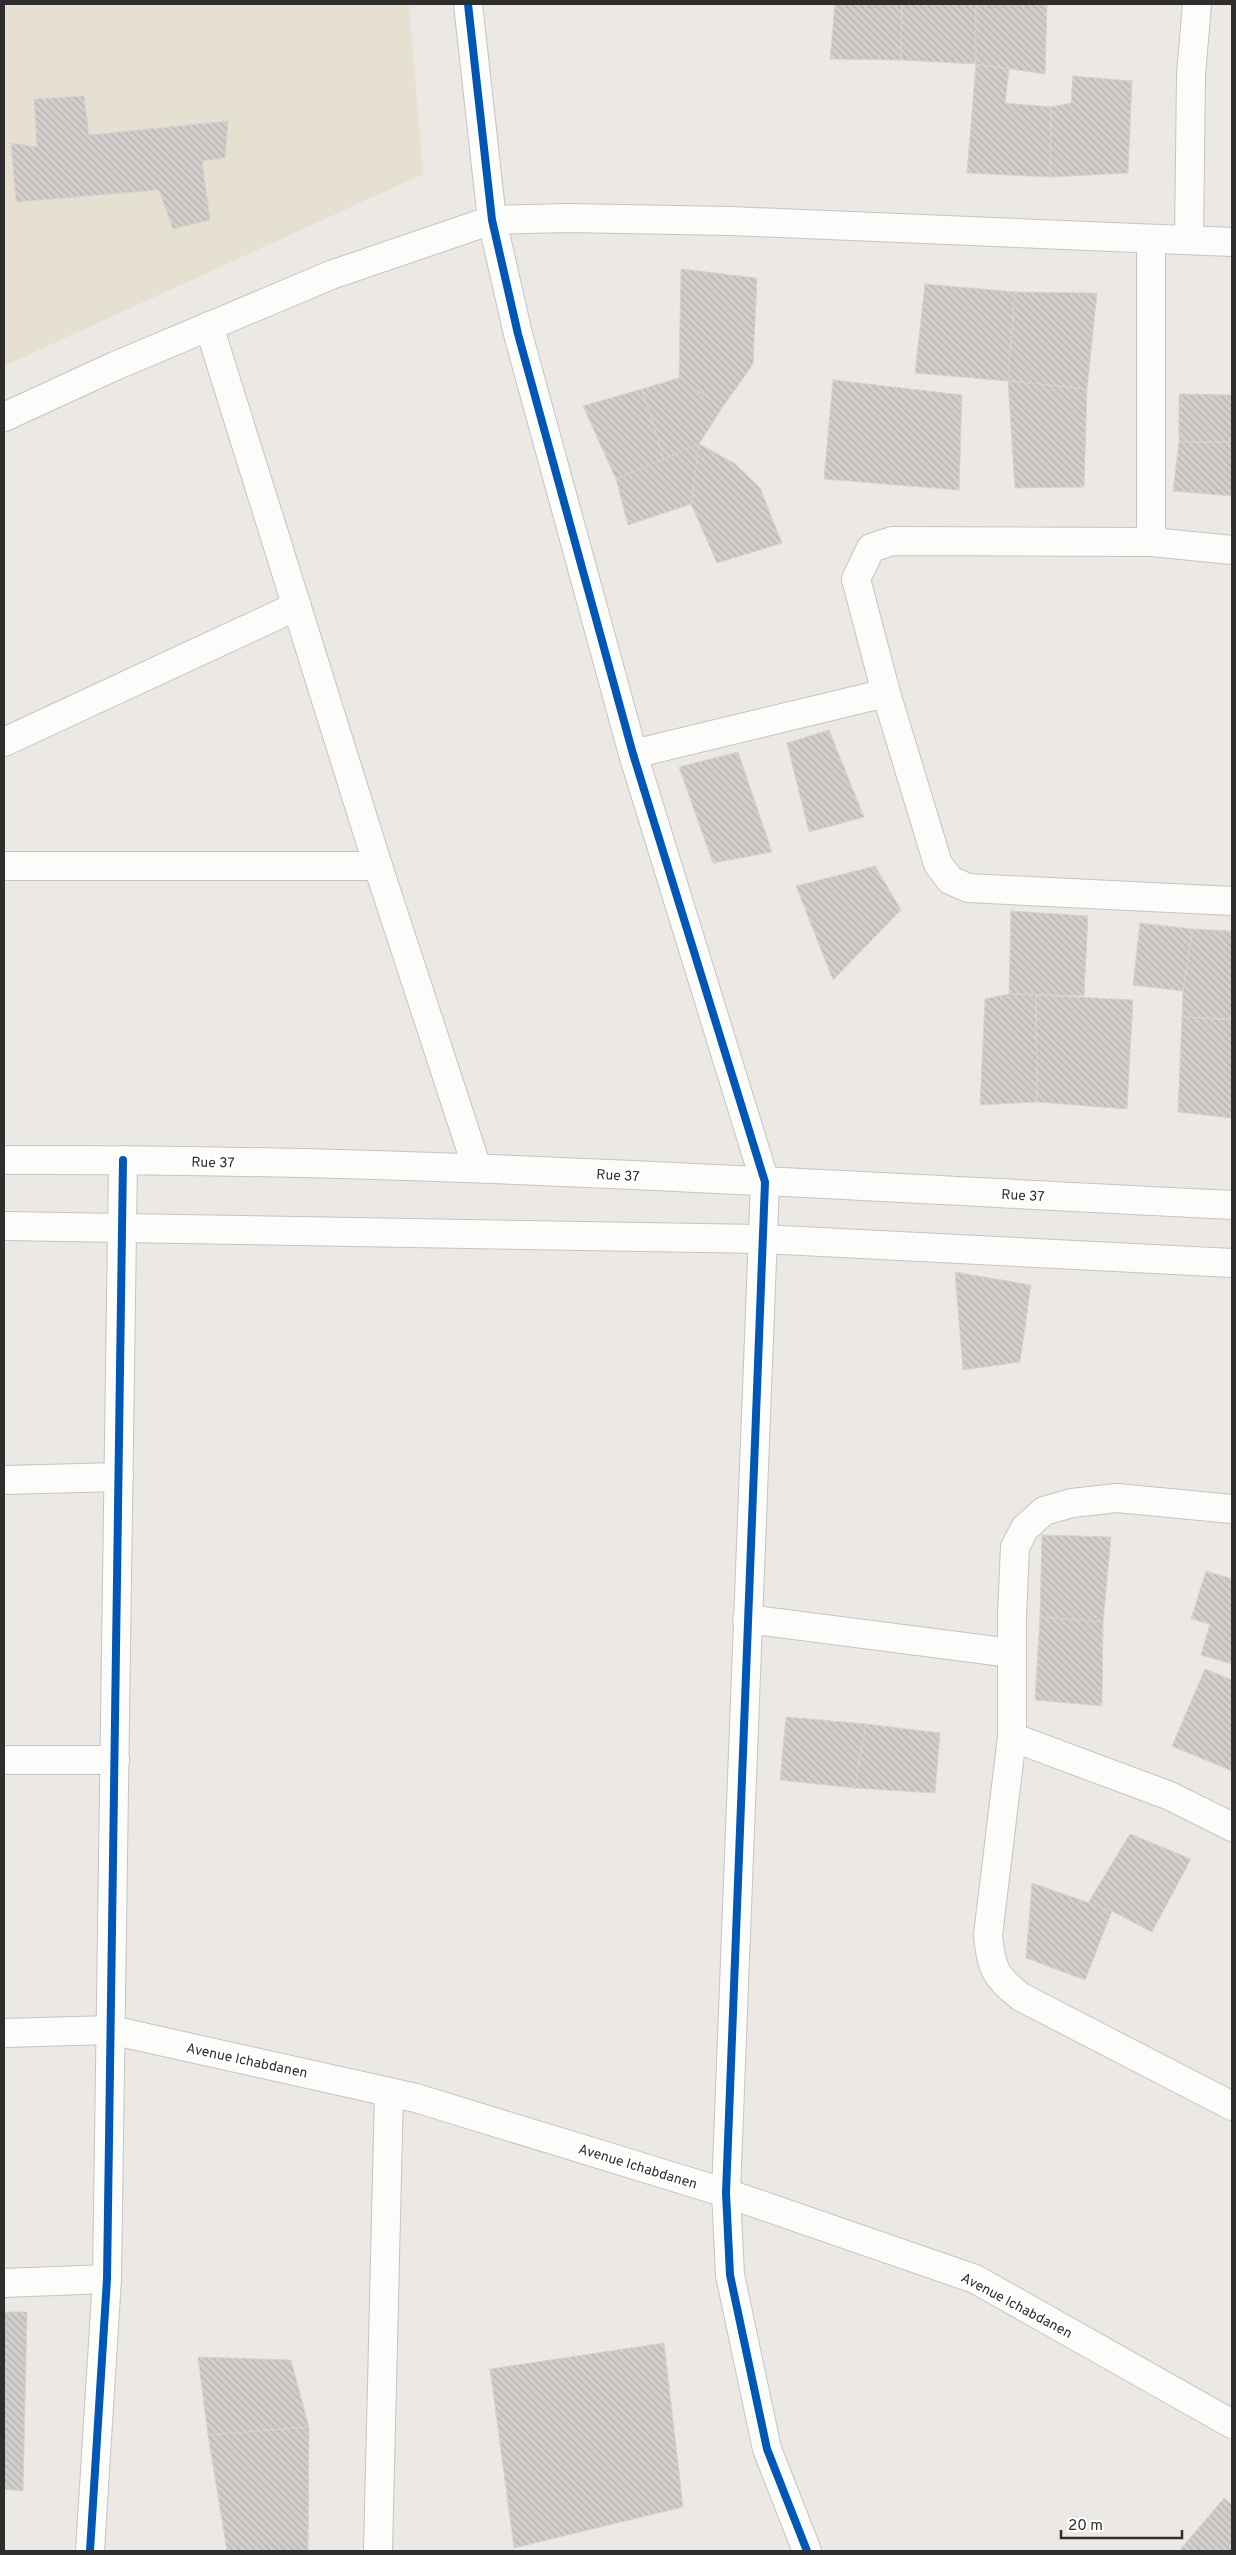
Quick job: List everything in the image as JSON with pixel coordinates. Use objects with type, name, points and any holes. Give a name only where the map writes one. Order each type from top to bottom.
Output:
[{"type":"street","points":[[468,4],[492,220],[521,343],[633,754],[764,1182],[726,2193],[730,2275],[767,2449],[807,2551]]},
{"type":"street","points":[[1188,240],[1191,75],[1197,4]]},
{"type":"street","points":[[4,417],[115,366],[331,275],[492,220],[567,218],[730,221],[1232,242]]},
{"type":"street","points":[[1150,240],[1152,542]]},
{"type":"street","points":[[209,326],[378,866],[477,1168]]},
{"type":"street","points":[[1232,550],[1152,542],[892,540],[872,548],[856,579],[886,693],[938,864],[950,880],[968,888],[1232,900]]},
{"type":"street","points":[[4,742],[297,606]]},
{"type":"street","points":[[633,754],[886,693]]},
{"type":"street","points":[[4,866],[378,866]]},
{"type":"street","name":"Rue 37","points":[[4,1160],[122,1160],[477,1168],[1232,1205]]},
{"type":"street","points":[[90,2551],[107,2280],[122,1160]]},
{"type":"street","points":[[4,1226],[762,1239],[1232,1263]]},
{"type":"street","points":[[4,1480],[119,1478]]},
{"type":"street","points":[[1232,1509],[1117,1498],[1072,1503],[1044,1511],[1026,1528],[1015,1547],[1011,1653],[1012,1737],[988,1935],[990,1961],[1000,1981],[1022,1997],[1232,2106]]},
{"type":"street","points":[[747,1619],[1011,1653]]},
{"type":"street","points":[[1012,1737],[1170,1796],[1232,1827]]},
{"type":"street","points":[[4,1760],[115,1760]]},
{"type":"street","name":"Avenue Ichabdanen","points":[[4,2033],[111,2030],[416,2098],[726,2193],[975,2279],[1232,2424]]},
{"type":"street","points":[[378,2551],[389,2092]]},
{"type":"street","points":[[4,2283],[107,2280]]},
{"type":"shaded area","points":[[4,4],[409,4],[423,174],[4,366]]},
{"type":"building","points":[[835,4],[902,4],[901,60],[830,59]]},
{"type":"building","points":[[902,4],[976,4],[976,64],[901,60]]},
{"type":"building","points":[[976,4],[1047,4],[1045,74],[976,64]]},
{"type":"building","points":[[976,64],[1009,69],[1005,103],[1051,107],[1050,177],[967,173]]},
{"type":"building","points":[[1073,76],[1132,81],[1128,173],[1050,177],[1051,107],[1071,103]]},
{"type":"building","points":[[84,96],[89,135],[228,121],[225,158],[202,161],[210,220],[173,229],[159,190],[16,202],[11,143],[37,147],[34,99]]},
{"type":"building","points":[[681,269],[757,278],[753,364],[722,408],[679,378]]},
{"type":"building","points":[[925,284],[1015,292],[1008,381],[915,373]]},
{"type":"building","points":[[1015,292],[1097,293],[1087,389],[1008,381]]},
{"type":"building","points":[[679,378],[722,408],[699,444],[664,459],[642,389]]},
{"type":"building","points":[[833,380],[962,395],[959,490],[824,479]]},
{"type":"building","points":[[1008,381],[1087,389],[1084,487],[1015,488]]},
{"type":"building","points":[[642,389],[664,459],[616,479],[583,406]]},
{"type":"building","points":[[1179,394],[1232,395],[1232,442],[1179,442]]},
{"type":"building","points":[[1179,442],[1232,442],[1232,496],[1173,491]]},
{"type":"building","points":[[699,444],[691,504],[628,525],[616,479]]},
{"type":"building","points":[[699,444],[734,463],[760,488],[782,543],[717,563],[691,504]]},
{"type":"building","points":[[829,730],[864,817],[809,832],[787,743]]},
{"type":"building","points":[[738,752],[772,852],[713,863],[679,767]]},
{"type":"building","points":[[875,866],[901,910],[833,980],[796,886]]},
{"type":"building","points":[[1011,911],[1088,916],[1084,996],[1009,994]]},
{"type":"building","points":[[1140,923],[1193,929],[1183,991],[1133,985]]},
{"type":"building","points":[[1193,929],[1232,931],[1232,1007],[1230,1019],[1182,1017],[1183,991]]},
{"type":"building","points":[[1009,994],[1036,995],[1037,1102],[980,1105],[985,999]]},
{"type":"building","points":[[1036,995],[1133,1000],[1127,1109],[1037,1102]]},
{"type":"building","points":[[1182,1017],[1232,1020],[1232,1118],[1178,1112]]},
{"type":"building","points":[[955,1272],[1031,1285],[1020,1362],[963,1370]]},
{"type":"building","points":[[1042,1535],[1111,1537],[1103,1622],[1040,1617]]},
{"type":"building","points":[[1206,1571],[1232,1579],[1232,1664],[1201,1655],[1210,1624],[1191,1619]]},
{"type":"building","points":[[1040,1617],[1103,1622],[1102,1706],[1035,1700]]},
{"type":"building","points":[[1205,1669],[1232,1680],[1232,1771],[1172,1746]]},
{"type":"building","points":[[786,1717],[866,1724],[855,1788],[780,1780]]},
{"type":"building","points":[[866,1724],[940,1733],[935,1793],[855,1788]]},
{"type":"building","points":[[1130,1834],[1191,1859],[1152,1932],[1112,1911],[1088,1903]]},
{"type":"building","points":[[1032,1883],[1112,1911],[1085,1980],[1026,1958]]},
{"type":"building","points":[[4,2312],[27,2312],[23,2491],[4,2489]]},
{"type":"building","points":[[664,2343],[683,2507],[514,2548],[490,2369]]},
{"type":"building","points":[[198,2357],[291,2360],[309,2427],[208,2435]]},
{"type":"building","points":[[309,2427],[308,2551],[227,2551],[208,2435]]},
{"type":"building","points":[[1224,2498],[1232,2505],[1232,2551],[1179,2551]]},
{"type":"cycle path","points":[[468,4],[492,220],[518,334],[633,754],[765,1182],[726,2193],[730,2275],[767,2449],[807,2551]]},
{"type":"cycle path","points":[[90,2551],[107,2279],[123,1160]]}]
